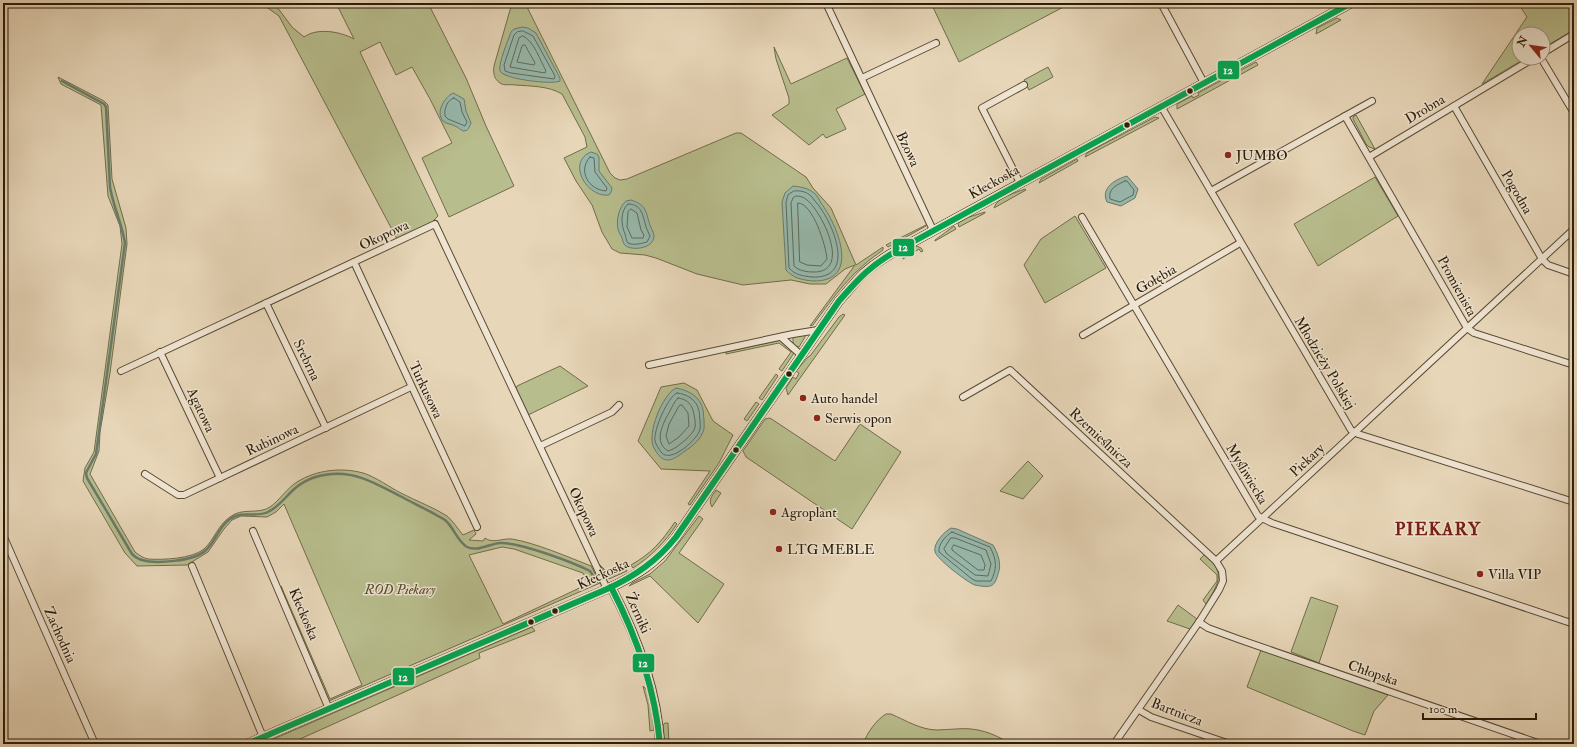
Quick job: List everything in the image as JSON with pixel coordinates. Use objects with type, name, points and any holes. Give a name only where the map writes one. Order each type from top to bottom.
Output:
[{"type":"main road","name":"Kłeckoska","points":[[247,744],[609,588],[643,570],[668,548],[818,330],[839,301],[864,274],[887,257],[933,230],[1351,3]]},
{"type":"street","name":"Bzowa","points":[[826,3],[933,230]]},
{"type":"street","points":[[1161,3],[1204,83]]},
{"type":"street","points":[[1551,48],[1574,34]]},
{"type":"street","points":[[862,78],[936,43]]},
{"type":"street","name":"Drobna","points":[[1369,156],[1521,66]]},
{"type":"street","points":[[1546,66],[1574,113]]},
{"type":"street","points":[[1020,183],[982,108],[1024,85]]},
{"type":"street","points":[[1210,191],[1372,101]]},
{"type":"street","name":"Młodzieży Polskiej","points":[[1161,106],[1240,243],[1354,433]]},
{"type":"street","name":"Pogodna","points":[[1454,106],[1542,259]]},
{"type":"street","points":[[1345,116],[1369,156]]},
{"type":"street","name":"Promienista","points":[[1369,156],[1467,328],[1474,333],[1574,365]]},
{"type":"street","name":"Myśliwiecka","points":[[1082,217],[1258,516],[1262,519],[1574,624]]},
{"type":"street","name":"Okopowa","points":[[121,371],[435,224],[609,588]]},
{"type":"street","name":"Piekary","points":[[1216,561],[1574,229]]},
{"type":"street","name":"Gołębia","points":[[1083,335],[1240,243]]},
{"type":"street","points":[[1542,259],[1548,265],[1574,274]]},
{"type":"street","name":"Turkusowa","points":[[354,262],[477,528]]},
{"type":"street","name":"Srebrna","points":[[266,303],[326,428]]},
{"type":"street","points":[[649,365],[818,330]]},
{"type":"street","points":[[780,337],[801,355]]},
{"type":"street","name":"Agatowa","points":[[160,352],[220,478]]},
{"type":"street","name":"Rzemieślnicza","points":[[963,397],[1010,370],[1216,561]]},
{"type":"street","name":"Rubinowa","points":[[145,474],[178,495],[184,495],[412,387]]},
{"type":"street","points":[[540,446],[612,412],[619,405]]},
{"type":"street","points":[[1354,433],[1574,502]]},
{"type":"street","name":"Kłeckoska","points":[[253,531],[329,709]]},
{"type":"street","name":"Zachodnia","points":[[3,536],[95,744]]},
{"type":"street","points":[[1114,744],[1139,710],[1219,590],[1223,581],[1222,571],[1216,561]]},
{"type":"street","points":[[192,566],[263,737]]},
{"type":"street","name":"Żerniki","points":[[609,588],[644,661],[653,692],[660,744]]},
{"type":"street","name":"Chłopska","points":[[1198,622],[1208,628],[1238,639],[1541,744]]},
{"type":"street","name":"Bartnicza","points":[[1139,710],[1151,717],[1230,744]]},
{"type":"green space","points":[[261,3],[274,3],[292,27],[304,37],[323,31],[343,34],[354,39],[336,3],[428,3],[466,78],[486,126],[514,186],[449,217],[422,158],[452,143],[412,67],[396,75],[380,42],[360,52],[438,216],[432,222],[397,239],[279,16]]},
{"type":"green space","points":[[512,3],[525,3],[610,173],[615,178],[620,180],[627,179],[736,133],[741,133],[806,177],[813,188],[831,208],[856,265],[883,247],[883,250],[853,275],[813,325],[810,326],[855,265],[845,269],[826,284],[810,284],[791,280],[743,285],[697,274],[656,258],[645,255],[620,253],[612,249],[602,232],[592,205],[576,181],[564,158],[587,147],[585,137],[562,94],[551,89],[539,87],[502,84],[495,78],[494,66]]},
{"type":"green space","points":[[931,3],[1071,3],[959,62]]},
{"type":"green space","points":[[1518,3],[1555,3],[1556,5],[1559,3],[1574,3],[1574,30],[1551,43],[1551,26],[1521,26],[1527,17]]},
{"type":"green space","points":[[1337,18],[1341,20],[1316,34],[1317,28]]},
{"type":"green space","points":[[1511,41],[1511,66],[1512,66],[1482,84]]},
{"type":"green space","points":[[774,47],[791,84],[847,58],[865,94],[836,109],[846,129],[826,138],[823,134],[809,145],[772,115],[789,104],[789,98],[776,59]]},
{"type":"green space","points":[[1256,62],[1258,65],[1177,109],[1177,104],[1192,96],[1193,98],[1199,95],[1198,93]]},
{"type":"green space","points":[[1048,67],[1053,77],[1029,90],[1024,80]]},
{"type":"green space","name":"ROD Piekary","points":[[58,77],[104,101],[108,105],[112,179],[126,228],[127,244],[110,373],[100,432],[99,451],[90,474],[135,552],[148,559],[169,559],[192,555],[204,549],[222,524],[235,514],[240,512],[260,511],[270,507],[293,485],[304,478],[320,472],[346,470],[368,475],[442,513],[449,518],[463,535],[474,530],[476,534],[469,540],[483,541],[485,538],[491,541],[512,539],[541,547],[591,566],[600,583],[329,701],[281,586],[330,699],[362,685],[284,504],[276,512],[267,517],[241,516],[232,520],[208,552],[187,565],[137,566],[125,553],[83,481],[85,468],[94,452],[122,244],[120,226],[108,196],[101,105],[61,84]],"holes":[[[502,547],[514,549],[583,573],[588,584],[503,624],[469,555]]]},
{"type":"green space","points":[[1356,115],[1375,149],[1366,144],[1353,119]]},
{"type":"green space","points":[[1155,117],[1159,118],[1085,157],[1087,153]]},
{"type":"green space","points":[[1077,159],[1078,161],[1039,183],[1041,179]]},
{"type":"green space","points":[[1375,177],[1398,216],[1318,266],[1294,224]]},
{"type":"green space","points":[[1025,189],[1026,190],[994,208],[1002,198]]},
{"type":"green space","points":[[985,212],[959,227],[958,223],[969,217]]},
{"type":"green space","points":[[1075,216],[1106,268],[1045,303],[1024,265],[1041,239]]},
{"type":"green space","points":[[926,225],[888,247],[886,245]]},
{"type":"green space","points":[[954,226],[956,229],[935,241],[935,240]]},
{"type":"green space","points":[[917,246],[923,251],[921,252],[919,249],[903,259],[904,254]]},
{"type":"green space","points":[[843,314],[845,315],[788,395],[786,388],[793,377],[796,379],[799,373],[796,371],[810,356],[839,317]]},
{"type":"green space","points":[[805,335],[799,347],[793,344],[793,337]]},
{"type":"green space","points":[[781,340],[794,353],[782,371],[779,369],[791,352],[779,343],[726,354],[726,352]]},
{"type":"green space","points":[[560,366],[588,386],[528,415],[516,390],[517,386]]},
{"type":"green space","points":[[776,374],[778,376],[762,400],[759,398]]},
{"type":"green space","points":[[684,383],[697,390],[713,421],[733,435],[719,463],[690,505],[688,504],[710,471],[661,469],[638,441],[661,387]]},
{"type":"green space","points":[[756,402],[759,404],[747,421],[744,419]]},
{"type":"green space","points":[[770,418],[835,461],[860,424],[901,452],[852,529],[746,457],[743,451],[765,419]]},
{"type":"green space","points":[[1028,461],[1043,476],[1023,499],[1000,491]]},
{"type":"green space","points":[[716,490],[721,493],[712,507],[710,500]]},
{"type":"green space","points":[[699,516],[703,519],[679,553],[724,584],[698,623],[650,576],[629,586],[650,574],[665,561]]},
{"type":"green space","points":[[675,522],[677,524],[663,543],[646,559],[633,568],[631,565],[645,556],[656,546]]},
{"type":"green space","points":[[1205,554],[1212,561],[1218,573],[1217,584],[1206,604],[1203,600],[1217,581],[1217,575],[1200,559]]},
{"type":"green space","points":[[600,565],[611,576],[626,568],[627,571],[609,579]]},
{"type":"green space","points":[[1311,597],[1338,606],[1319,663],[1291,652]]},
{"type":"green space","points":[[1178,605],[1197,619],[1190,629],[1167,621]]},
{"type":"green space","points":[[532,627],[535,631],[479,653],[480,658],[289,744],[262,744]]},
{"type":"green space","points":[[1261,650],[1388,695],[1374,711],[1365,735],[1353,731],[1247,687]]},
{"type":"green space","points":[[643,686],[649,694],[652,706],[654,730],[650,731],[648,705]]},
{"type":"green space","points":[[886,714],[891,714],[931,730],[978,730],[991,734],[1011,744],[863,744],[872,727]]},
{"type":"green space","points":[[668,723],[669,744],[665,744],[663,725]]},
{"type":"water","points":[[522,27],[528,28],[536,33],[560,78],[560,81],[548,82],[518,79],[503,74],[500,71],[502,58],[511,32],[514,29]]},
{"type":"water","points":[[453,93],[464,99],[466,111],[471,123],[466,130],[463,131],[456,126],[446,123],[441,117],[440,113],[444,101]]},
{"type":"water","points":[[591,152],[597,154],[599,157],[599,171],[612,188],[609,195],[593,191],[582,178],[580,163],[584,157]]},
{"type":"water","points":[[1127,176],[1138,189],[1135,198],[1121,206],[1107,202],[1105,197],[1107,188],[1118,179]]},
{"type":"water","points":[[793,186],[802,187],[812,191],[816,195],[827,212],[838,237],[841,250],[841,262],[837,272],[828,279],[813,281],[805,280],[795,277],[786,270],[782,202],[785,193]]},
{"type":"water","points":[[631,200],[642,205],[654,234],[653,240],[647,246],[634,248],[626,246],[618,229],[617,225],[620,210],[626,201]]},
{"type":"water","points":[[676,388],[689,392],[700,401],[703,411],[704,429],[701,437],[692,446],[676,458],[668,460],[664,459],[657,453],[652,442],[652,434],[661,406],[671,392]]},
{"type":"water","points":[[951,528],[957,529],[993,545],[998,555],[1000,567],[996,579],[992,585],[983,586],[971,583],[953,570],[937,555],[935,549],[937,542],[945,532]]},
{"type":"waterway","points":[[62,81],[104,104],[106,107],[110,187],[125,243],[96,454],[86,473],[87,478],[133,555],[146,561],[164,562],[184,559],[201,554],[206,550],[226,522],[235,516],[244,514],[263,514],[272,510],[295,488],[310,479],[332,474],[341,474],[368,480],[442,518],[449,524],[467,547],[475,549],[500,543],[532,549],[590,571],[597,582]]},
{"type":"transit line","name":"12","points":[[247,744],[607,589],[627,579],[645,567],[669,546],[676,537],[839,301],[859,279],[873,267],[898,250],[1351,3]]},
{"type":"transit line","name":"12","points":[[611,587],[629,625],[643,663],[654,703],[660,744]]},
{"type":"place","name":"JUMBO","points":[[1228,155]]},
{"type":"place","name":"Auto handel","points":[[803,398]]},
{"type":"place","name":"Serwis opon","points":[[817,418]]},
{"type":"place","name":"Agroplant","points":[[773,512]]},
{"type":"place","name":"LTG MEBLE","points":[[779,549]]},
{"type":"place","name":"Villa VIP","points":[[1480,574]]},
{"type":"district","name":"PIEKARY","points":[[1438,529]]}]
